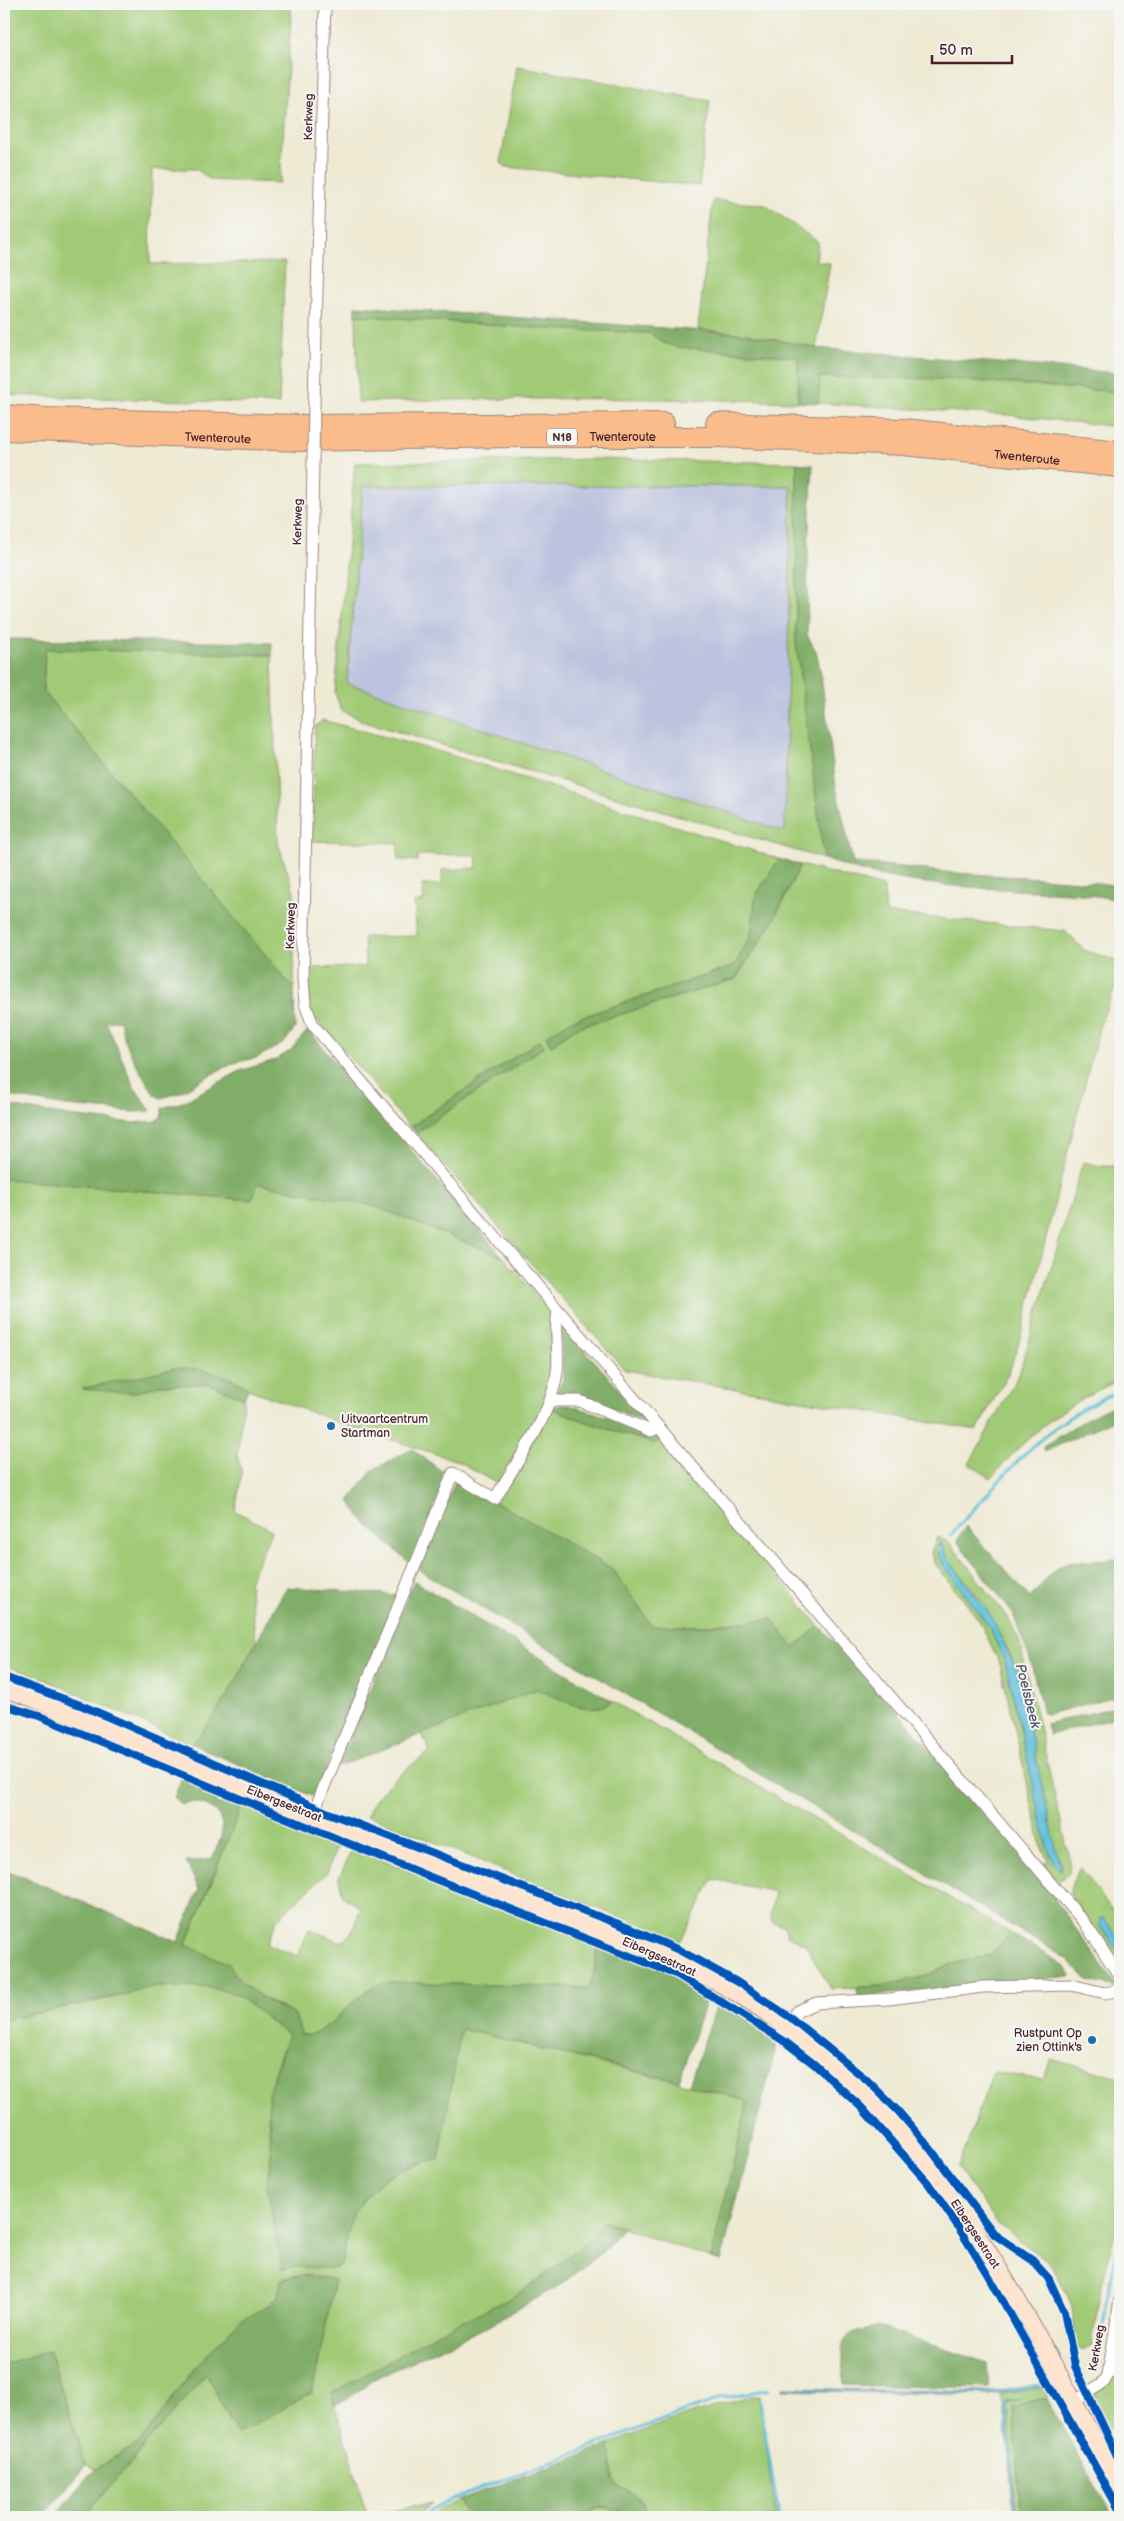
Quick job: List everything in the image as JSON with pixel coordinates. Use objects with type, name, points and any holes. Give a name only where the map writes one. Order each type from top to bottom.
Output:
[{"type":"highway","name":"Twenteroute","points":[[4,415],[47,418],[299,425],[504,422],[730,424],[903,430],[1120,451]]},
{"type":"highway","name":"Twenteroute","points":[[4,430],[300,441],[511,437],[719,437],[903,445],[1120,467]]},
{"type":"main road","name":"Eibergsestraat","points":[[4,1689],[31,1698],[312,1816],[620,1938],[720,1984],[785,2027],[855,2085],[924,2160],[961,2209],[995,2262],[1120,2485]]},
{"type":"street","name":"Kerkweg","points":[[325,4],[314,402],[303,978],[308,1016],[320,1036],[659,1427],[1084,1923],[1120,1976]]},
{"type":"street","points":[[312,1816],[453,1473],[495,1499],[552,1401],[558,1370],[556,1322],[558,1310]]},
{"type":"street","points":[[552,1401],[580,1401],[651,1431],[659,1427]]},
{"type":"street","points":[[785,2027],[798,2011],[816,2003],[889,1999],[983,1987],[1071,1985],[1106,1993],[1120,1990]]},
{"type":"street","name":"Kerkweg","points":[[1074,2402],[1104,2382],[1108,2375],[1120,2300]]},
{"type":"shaded area","points":[[791,485],[786,832],[346,683],[362,486]]},
{"type":"green space","points":[[4,4],[292,4],[280,183],[211,180],[196,169],[152,169],[150,264],[285,262],[279,404],[4,395]]},
{"type":"green space","points":[[517,66],[710,101],[699,186],[506,167],[501,163]]},
{"type":"green space","points":[[713,200],[765,205],[818,242],[816,261],[830,263],[816,348],[747,334],[698,329]]},
{"type":"green space","points":[[356,306],[747,334],[816,348],[1120,373],[1120,392],[947,379],[820,377],[818,403],[798,402],[798,357],[676,347],[662,342],[650,333],[547,329],[356,315]]},
{"type":"green space","points":[[356,315],[547,329],[650,333],[662,342],[676,347],[799,357],[798,402],[578,399],[358,402]]},
{"type":"green space","points":[[819,377],[947,379],[1120,392],[1120,427],[1007,415],[818,403]]},
{"type":"green space","points":[[597,459],[797,463],[796,642],[824,859],[365,722],[341,710],[335,693],[355,463]],"holes":[[[363,486],[791,486],[785,832],[347,683]]]},
{"type":"green space","points":[[797,463],[813,465],[808,547],[807,635],[816,651],[820,669],[836,787],[853,863],[1120,886],[1120,901],[1099,896],[927,883],[849,868],[824,859],[796,642]]},
{"type":"green space","points":[[4,639],[272,643],[272,655],[45,649],[43,691],[294,989],[295,1028],[284,1043],[256,1058],[237,1062],[221,1069],[179,1093],[161,1098],[155,1095],[133,1059],[125,1040],[120,1020],[106,1022],[134,1087],[151,1111],[135,1112],[66,1106],[4,1095]]},
{"type":"green space","points":[[45,648],[272,655],[278,843],[294,891],[294,989],[43,691]]},
{"type":"green space","points":[[322,720],[441,752],[779,859],[756,895],[751,936],[734,966],[570,1021],[551,1045],[576,1028],[736,979],[784,900],[800,865],[884,887],[886,913],[1065,931],[1084,950],[1120,962],[1120,976],[1100,1024],[1023,1329],[1009,1372],[977,1430],[625,1370],[416,1133],[544,1047],[540,1040],[410,1127],[309,1011],[308,968],[365,967],[364,937],[417,936],[414,903],[424,901],[422,885],[442,885],[442,870],[477,868],[476,855],[418,855],[418,861],[398,860],[398,843],[312,841],[315,727]]},
{"type":"green space","points":[[779,859],[800,865],[771,925],[735,979],[576,1028],[551,1045],[546,1036],[570,1021],[734,966],[751,936],[756,895]]},
{"type":"green space","points":[[308,1030],[503,1257],[374,1206],[260,1184],[257,1185],[252,1200],[4,1179],[4,1105],[68,1116],[134,1123],[157,1121],[162,1115],[162,1108],[183,1102],[240,1071],[275,1060],[290,1051]]},
{"type":"green space","points":[[540,1040],[544,1047],[416,1133],[410,1127]]},
{"type":"green space","points":[[1083,1162],[1107,1166],[1120,1163],[1120,1380],[1065,1409],[1034,1433],[991,1478],[969,1464],[1019,1374]]},
{"type":"green space","points":[[4,1179],[252,1200],[257,1185],[260,1184],[374,1206],[503,1257],[550,1311],[553,1371],[549,1396],[497,1484],[458,1461],[351,1427],[248,1389],[239,1382],[129,1379],[84,1388],[132,1393],[160,1385],[209,1384],[244,1398],[237,1455],[242,1473],[235,1511],[272,1530],[249,1582],[256,1643],[244,1663],[239,1678],[205,1730],[192,1744],[42,1678],[4,1665]]},
{"type":"green space","points":[[561,1323],[646,1420],[638,1419],[587,1398],[565,1395],[554,1396],[563,1380]]},
{"type":"green space","points":[[175,1368],[213,1372],[240,1383],[248,1389],[244,1398],[209,1384],[160,1385],[132,1393],[82,1389]]},
{"type":"green space","points":[[1120,1402],[1120,1417],[1044,1452],[1043,1447],[1084,1420]]},
{"type":"green space","points":[[565,1404],[656,1431],[658,1441],[655,1444],[551,1408]]},
{"type":"green space","points":[[551,1408],[655,1444],[656,1431],[668,1443],[819,1626],[797,1647],[794,1647],[727,1622],[702,1626],[652,1626],[638,1606],[496,1503]]},
{"type":"green space","points":[[412,1449],[447,1475],[411,1564],[367,1525],[349,1501],[373,1470]]},
{"type":"green space","points":[[456,1479],[613,1569],[652,1626],[702,1626],[772,1619],[794,1647],[819,1626],[847,1654],[1046,1882],[1057,1903],[1118,1987],[1088,1981],[1067,1959],[419,1570]]},
{"type":"green space","points":[[966,1526],[1030,1598],[1056,1568],[1066,1563],[1120,1559],[1120,1695],[1048,1714],[1043,1713],[1030,1659],[1013,1614],[957,1541]]},
{"type":"green space","points":[[937,1537],[949,1542],[1008,1618],[1019,1640],[1070,1861],[1069,1873],[1061,1880],[1055,1878],[1043,1863],[1049,1862],[1042,1848],[1000,1664],[979,1620],[936,1565],[931,1552]],"holes":[[[943,1544],[948,1559],[984,1604],[1012,1658],[1035,1752],[1055,1850],[1062,1867],[1055,1865],[1047,1846],[1005,1661],[989,1627],[938,1545]]]},
{"type":"green space","points":[[414,1581],[612,1701],[594,1708],[585,1707],[575,1705],[537,1689],[338,1767]]},
{"type":"green space","points":[[287,1587],[398,1595],[314,1797],[192,1744],[207,1726],[232,1688]]},
{"type":"green space","points":[[537,1689],[575,1705],[585,1707],[603,1706],[612,1701],[1010,1933],[991,1955],[938,1969],[927,1976],[881,1986],[831,1989],[805,1944],[787,1935],[785,1927],[772,1922],[770,1914],[775,1892],[713,1879],[680,1942],[367,1815],[379,1795],[394,1779],[430,1752],[422,1734]]},
{"type":"green space","points":[[1120,1706],[1120,1716],[1049,1735],[1046,1724]]},
{"type":"green space","points":[[182,1777],[243,1802],[186,1945],[229,1964],[240,1982],[272,2004],[295,2015],[301,2034],[308,2035],[326,2027],[368,1990],[390,1982],[589,1988],[595,1968],[599,1943],[669,1972],[707,1996],[679,2081],[461,2029],[439,2160],[426,2161],[401,2169],[386,2177],[373,2188],[352,2215],[341,2265],[329,2268],[298,2267],[282,2270],[267,2184],[271,2155],[268,2094],[288,2035],[236,1994],[208,1987],[150,1987],[124,1995],[4,2020],[4,1869],[178,1942],[199,1889],[186,1862],[212,1859],[222,1832],[220,1817],[210,1807],[196,1803],[181,1804],[174,1798]]},
{"type":"green space","points":[[243,1802],[339,1841],[327,1873],[277,1919],[267,1944],[297,1956],[309,1929],[341,1942],[345,1940],[354,1927],[361,1907],[343,1897],[339,1878],[353,1847],[485,1902],[599,1943],[595,1968],[589,1988],[390,1982],[368,1990],[317,2033],[301,2034],[295,2015],[254,1992],[246,1986],[237,1974],[186,1946]]},
{"type":"green space","points":[[1080,1867],[1120,1921],[1120,1941],[1104,1918],[1100,1925],[1120,1954],[1120,1968],[1070,1892]]},
{"type":"green space","points":[[1010,1933],[1065,1966],[1072,1976],[858,1997],[857,1988],[881,1986],[927,1976],[951,1964],[991,1955]]},
{"type":"green space","points":[[150,1987],[208,1987],[236,1994],[288,2035],[273,2075],[268,2117],[271,2155],[267,2184],[282,2269],[290,2267],[329,2268],[341,2265],[352,2215],[373,2188],[386,2177],[426,2161],[461,2029],[694,2086],[746,2101],[747,2105],[711,2258],[603,2221],[593,2236],[538,2281],[509,2299],[445,2329],[332,2394],[367,2515],[433,2503],[417,2517],[54,2517],[58,2513],[88,2512],[207,2373],[312,2393],[335,2280],[303,2275],[284,2278],[278,2296],[196,2366],[146,2435],[130,2449],[95,2469],[86,2465],[49,2351],[4,2364],[4,2020],[124,1995]]},
{"type":"green space","points":[[718,2002],[721,2002],[778,2040],[721,2261],[711,2258],[747,2105],[746,2101],[689,2085]]},
{"type":"green space","points":[[1051,2059],[1120,2078],[1120,2213],[1099,2297],[1092,2345],[1081,2350],[1077,2349],[1072,2307],[1066,2291],[1050,2263],[999,2225],[958,2168],[993,2072],[1043,2080]]},
{"type":"green space","points":[[603,2221],[624,2227],[604,2251],[560,2285],[484,2328],[372,2380],[361,2390],[335,2406],[331,2394],[445,2329],[509,2299],[538,2281],[593,2236]]},
{"type":"green space","points":[[303,2275],[335,2280],[312,2393],[237,2434],[206,2374],[88,2512],[58,2513],[95,2469],[130,2449],[146,2435],[196,2366],[240,2321],[271,2304],[278,2296],[281,2280]]},
{"type":"green space","points":[[878,2327],[987,2363],[989,2388],[844,2385],[843,2344],[853,2333]]},
{"type":"green space","points":[[49,2351],[86,2465],[42,2517],[4,2517],[4,2364]]},
{"type":"green space","points":[[1119,2371],[1117,2444],[1095,2400],[1095,2395]]},
{"type":"green space","points":[[1047,2387],[1046,2398],[1013,2408],[1021,2517],[1016,2517],[1007,2404],[1019,2400],[1004,2403],[1002,2394]]},
{"type":"green space","points":[[750,2396],[759,2396],[776,2517],[588,2517],[595,2509],[608,2507],[624,2514],[641,2501],[613,2480],[610,2444],[669,2421]]},
{"type":"green space","points":[[1046,2398],[1113,2517],[1021,2517],[1013,2408]]},
{"type":"green space","points":[[610,2444],[613,2480],[641,2501],[646,2509],[636,2517],[608,2507],[595,2509],[588,2517],[467,2517],[459,2500]]},
{"type":"green space","points":[[459,2500],[467,2517],[431,2517],[439,2509]]},
{"type":"water","points":[[940,1541],[948,1559],[991,1616],[1017,1671],[1061,1871],[1055,1865],[1047,1846],[1005,1661],[989,1627],[943,1564],[938,1553]]},
{"type":"water","points":[[1101,1918],[1104,1918],[1120,1941],[1120,1954],[1100,1925]]},
{"type":"water","points":[[1044,2384],[1047,2387],[990,2395],[782,2390],[782,2388],[987,2392]]},
{"type":"water","points":[[1021,2400],[1007,2404],[1016,2517],[1014,2517],[1004,2403]]},
{"type":"waterway","name":"Poelsbeek","points":[[951,1535],[1007,1472],[1048,1434],[1070,1417],[1120,1391]]},
{"type":"waterway","points":[[1096,2370],[1105,2306],[1120,2240]]},
{"type":"waterway","points":[[425,2517],[431,2510],[452,2499],[721,2398],[769,2389]]},
{"type":"waterway","points":[[760,2401],[779,2517]]},
{"type":"cycle path","points":[[4,1677],[83,1706],[331,1814],[621,1925],[679,1950],[737,1982],[791,2018],[867,2080],[898,2111],[929,2147],[995,2235],[1032,2260],[1049,2279],[1064,2312],[1075,2366],[1120,2462]]},
{"type":"cycle path","points":[[4,1705],[39,1716],[425,1875],[678,1975],[784,2041],[814,2064],[861,2107],[928,2183],[994,2285],[1120,2511]]},
{"type":"place","name":"Uitvaartcentrum Startman","points":[[331,1426]]},
{"type":"place","name":"Rustpunt Op zien Ottink's","points":[[1092,2040]]}]
